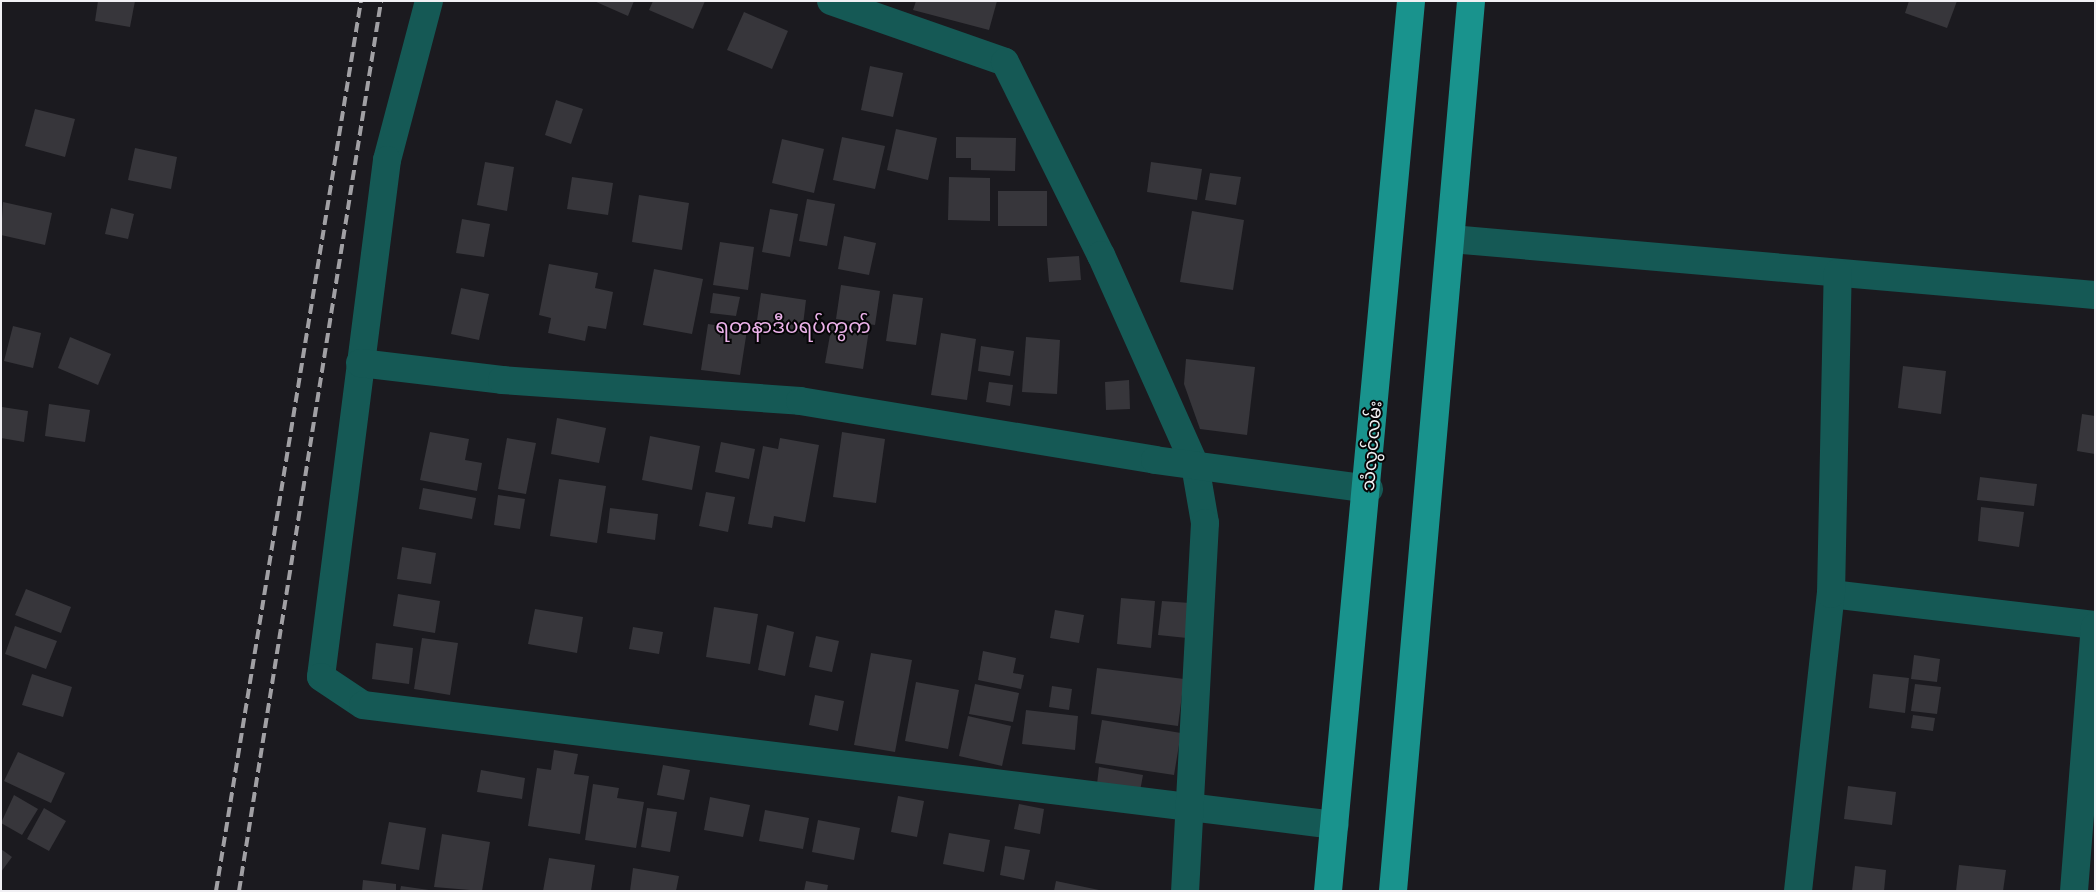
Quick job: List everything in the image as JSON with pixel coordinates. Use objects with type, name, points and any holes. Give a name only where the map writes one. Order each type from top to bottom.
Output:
[{"type":"main road","name":"သံလွင်လမ်း","points":[[1328,891],[1369,489],[1411,1]]},
{"type":"main road","points":[[1393,891],[1471,1]]},
{"type":"street","points":[[429,1],[387,160],[321,677],[363,705],[1335,825]]},
{"type":"street","points":[[831,1],[1005,62],[1101,255],[1195,465],[1205,523],[1192,808],[1185,891]]},
{"type":"street","points":[[1451,239],[2095,295]]},
{"type":"street","points":[[1798,891],[1831,594],[1838,273]]},
{"type":"street","points":[[360,363],[502,380],[800,400],[1195,465],[1369,489]]},
{"type":"street","points":[[1831,594],[2095,626],[2074,891]]},
{"type":"building","points":[[98,1],[135,1],[130,27],[95,21]]},
{"type":"building","points":[[594,1],[634,1],[628,16]]},
{"type":"building","points":[[653,1],[705,1],[693,29],[649,10]]},
{"type":"building","points":[[916,1],[997,1],[989,30],[913,10]]},
{"type":"building","points":[[1909,1],[1957,1],[1947,28],[1905,13]]},
{"type":"building","points":[[744,12],[788,31],[772,69],[727,50]]},
{"type":"building","points":[[870,66],[903,73],[893,117],[861,110]]},
{"type":"building","points":[[556,100],[583,109],[571,144],[545,135]]},
{"type":"building","points":[[35,109],[75,119],[65,157],[25,146]]},
{"type":"building","points":[[896,129],[937,138],[928,180],[887,170]]},
{"type":"building","points":[[842,137],[885,146],[875,189],[833,180]]},
{"type":"building","points":[[956,137],[1016,138],[1015,171],[971,170],[971,158],[956,158]]},
{"type":"building","points":[[782,139],[824,149],[814,193],[772,183]]},
{"type":"building","points":[[135,148],[177,157],[171,189],[128,180]]},
{"type":"building","points":[[485,162],[514,167],[507,211],[477,205]]},
{"type":"building","points":[[1151,162],[1202,169],[1197,200],[1147,192]]},
{"type":"building","points":[[1210,173],[1241,177],[1236,205],[1205,200]]},
{"type":"building","points":[[572,177],[613,183],[608,215],[567,209]]},
{"type":"building","points":[[949,177],[990,178],[990,221],[948,220]]},
{"type":"building","points":[[998,191],[1047,191],[1047,226],[998,226]]},
{"type":"building","points":[[639,195],[689,203],[682,250],[632,242]]},
{"type":"building","points":[[807,199],[835,204],[827,246],[799,241]]},
{"type":"building","points":[[3,202],[52,213],[45,245],[1,235]]},
{"type":"building","points":[[111,208],[134,214],[128,239],[105,234]]},
{"type":"building","points":[[770,209],[798,214],[790,257],[762,252]]},
{"type":"building","points":[[1192,211],[1244,220],[1233,290],[1180,282]]},
{"type":"building","points":[[462,219],[490,224],[484,257],[456,253]]},
{"type":"building","points":[[844,236],[876,243],[869,275],[838,269]]},
{"type":"building","points":[[720,242],[754,247],[748,290],[713,285]]},
{"type":"building","points":[[1079,256],[1081,280],[1049,282],[1047,258]]},
{"type":"building","points":[[549,264],[598,273],[595,288],[613,292],[606,329],[588,326],[585,341],[548,333],[551,318],[539,315]]},
{"type":"building","points":[[654,269],[703,279],[692,334],[643,325]]},
{"type":"building","points":[[841,285],[880,291],[875,325],[836,319]]},
{"type":"building","points":[[461,288],[489,294],[479,340],[451,334]]},
{"type":"building","points":[[713,293],[740,297],[736,316],[710,313]]},
{"type":"building","points":[[761,293],[806,300],[802,333],[756,327]]},
{"type":"building","points":[[893,294],[923,298],[916,345],[886,341]]},
{"type":"building","points":[[708,324],[747,330],[740,375],[701,370]]},
{"type":"building","points":[[832,324],[869,330],[863,369],[825,363]]},
{"type":"building","points":[[13,326],[41,333],[33,368],[4,361]]},
{"type":"building","points":[[941,333],[976,339],[967,400],[931,395]]},
{"type":"building","points":[[70,337],[111,354],[98,385],[58,368]]},
{"type":"building","points":[[1026,337],[1060,340],[1057,394],[1022,392]]},
{"type":"building","points":[[981,346],[1014,351],[1010,376],[978,371]]},
{"type":"building","points":[[1186,359],[1255,367],[1247,435],[1200,429],[1184,384]]},
{"type":"building","points":[[1903,366],[1946,371],[1941,414],[1898,408]]},
{"type":"building","points":[[1129,380],[1130,409],[1106,410],[1105,382]]},
{"type":"building","points":[[989,382],[1013,385],[1010,406],[986,402]]},
{"type":"building","points":[[49,404],[90,410],[85,442],[45,436]]},
{"type":"building","points":[[2,407],[28,411],[24,442],[1,438]]},
{"type":"building","points":[[2082,414],[2095,416],[2095,454],[2077,451]]},
{"type":"building","points":[[557,418],[606,428],[599,463],[551,454]]},
{"type":"building","points":[[430,432],[469,439],[465,460],[482,463],[477,491],[420,480]]},
{"type":"building","points":[[842,432],[885,439],[876,503],[833,497]]},
{"type":"building","points":[[650,436],[700,446],[692,490],[642,480]]},
{"type":"building","points":[[507,438],[536,443],[526,494],[498,489]]},
{"type":"building","points":[[780,438],[819,445],[805,522],[774,516],[772,528],[748,524],[763,446],[778,449]]},
{"type":"building","points":[[721,442],[755,449],[749,479],[715,472]]},
{"type":"building","points":[[1980,477],[2037,484],[2034,506],[1977,500]]},
{"type":"building","points":[[559,479],[606,486],[597,543],[550,536]]},
{"type":"building","points":[[423,488],[476,498],[472,519],[419,509]]},
{"type":"building","points":[[706,492],[735,497],[728,532],[699,526]]},
{"type":"building","points":[[498,495],[525,499],[520,529],[494,525]]},
{"type":"building","points":[[1981,507],[2024,512],[2019,547],[1978,541]]},
{"type":"building","points":[[610,508],[658,514],[655,540],[607,533]]},
{"type":"building","points":[[402,547],[436,553],[431,584],[397,579]]},
{"type":"building","points":[[26,589],[71,607],[61,633],[15,615]]},
{"type":"building","points":[[398,594],[440,601],[435,633],[393,626]]},
{"type":"building","points":[[1121,598],[1155,601],[1151,648],[1117,644]]},
{"type":"building","points":[[1162,601],[1190,603],[1187,638],[1158,635]]},
{"type":"building","points":[[714,607],[758,614],[750,664],[706,657]]},
{"type":"building","points":[[535,609],[583,617],[577,653],[528,644]]},
{"type":"building","points":[[1055,610],[1084,615],[1079,643],[1050,638]]},
{"type":"building","points":[[767,625],[794,632],[785,676],[758,670]]},
{"type":"building","points":[[15,626],[57,641],[46,669],[5,654]]},
{"type":"building","points":[[633,627],[663,632],[659,654],[629,649]]},
{"type":"building","points":[[816,636],[839,641],[832,672],[809,667]]},
{"type":"building","points":[[422,638],[458,643],[450,695],[414,689]]},
{"type":"building","points":[[376,643],[413,648],[409,684],[372,679]]},
{"type":"building","points":[[983,651],[1016,658],[1013,673],[1024,675],[1021,689],[978,680]]},
{"type":"building","points":[[871,653],[912,660],[895,752],[854,745]]},
{"type":"building","points":[[1914,655],[1940,659],[1937,682],[1911,679]]},
{"type":"building","points":[[1097,668],[1184,679],[1178,726],[1091,714]]},
{"type":"building","points":[[32,674],[72,687],[63,717],[22,705]]},
{"type":"building","points":[[1873,674],[1909,678],[1905,713],[1869,708]]},
{"type":"building","points":[[916,682],[959,690],[948,749],[905,741]]},
{"type":"building","points":[[975,684],[1019,693],[1013,722],[969,714]]},
{"type":"building","points":[[1915,684],[1941,687],[1937,714],[1911,711]]},
{"type":"building","points":[[1052,686],[1072,689],[1069,710],[1049,707]]},
{"type":"building","points":[[815,695],[844,701],[838,731],[809,725]]},
{"type":"building","points":[[1026,710],[1078,716],[1075,750],[1022,744]]},
{"type":"building","points":[[1913,715],[1935,718],[1933,731],[1911,728]]},
{"type":"building","points":[[968,716],[1011,726],[1002,766],[959,756]]},
{"type":"building","points":[[1102,720],[1181,733],[1174,775],[1095,763]]},
{"type":"building","points":[[554,750],[578,754],[574,774],[589,776],[580,834],[528,826],[537,768],[551,770]]},
{"type":"building","points":[[18,752],[65,773],[51,803],[4,781]]},
{"type":"building","points":[[663,765],[690,770],[684,800],[657,795]]},
{"type":"building","points":[[1099,767],[1143,775],[1140,791],[1097,784]]},
{"type":"building","points":[[481,770],[525,778],[522,799],[477,792]]},
{"type":"building","points":[[593,784],[619,788],[617,798],[644,802],[636,848],[585,840]]},
{"type":"building","points":[[1848,786],[1896,792],[1892,825],[1844,819]]},
{"type":"building","points":[[14,795],[38,809],[22,835],[1,823]]},
{"type":"building","points":[[898,796],[924,801],[917,837],[891,832]]},
{"type":"building","points":[[710,797],[750,805],[743,837],[704,830]]},
{"type":"building","points":[[1019,804],[1044,809],[1040,834],[1014,829]]},
{"type":"building","points":[[44,808],[66,821],[49,851],[27,839]]},
{"type":"building","points":[[647,808],[677,812],[670,852],[641,847]]},
{"type":"building","points":[[765,810],[809,818],[803,849],[759,841]]},
{"type":"building","points":[[818,820],[860,828],[854,860],[812,852]]},
{"type":"building","points":[[389,822],[426,828],[419,870],[381,864]]},
{"type":"building","points":[[949,833],[990,840],[984,872],[943,864]]},
{"type":"building","points":[[442,834],[490,842],[482,891],[434,887]]},
{"type":"building","points":[[1005,846],[1030,850],[1024,880],[1000,875]]},
{"type":"building","points":[[1,849],[12,857],[1,872]]},
{"type":"building","points":[[549,858],[595,865],[591,891],[543,891]]},
{"type":"building","points":[[1959,865],[2006,870],[2003,891],[1956,891]]},
{"type":"building","points":[[1855,866],[1886,870],[1884,891],[1852,891]]},
{"type":"building","points":[[633,868],[679,876],[676,891],[630,891]]},
{"type":"building","points":[[363,880],[396,884],[396,891],[362,891]]},
{"type":"building","points":[[806,881],[828,885],[827,891],[804,891]]},
{"type":"building","points":[[1056,881],[1099,890],[1054,891]]},
{"type":"building","points":[[401,886],[429,890],[429,891],[400,891]]},
{"type":"railway","points":[[216,891],[361,1]]},
{"type":"railway","points":[[239,891],[381,1]]},
{"type":"district","name":"ရတနာဒီပရပ်ကွက်","points":[[793,326]]}]
